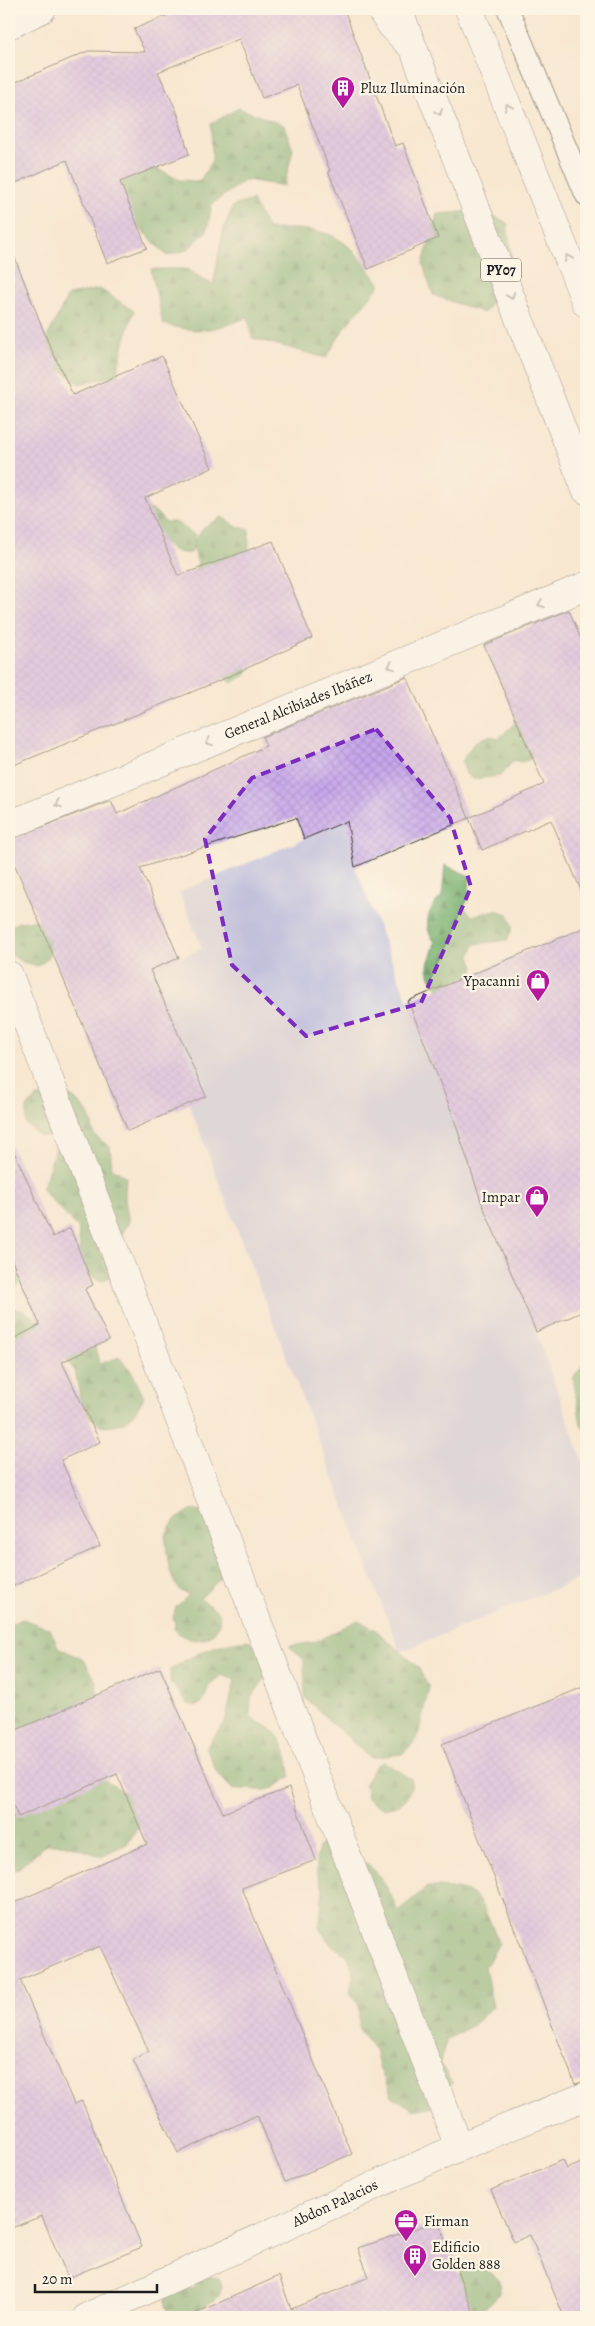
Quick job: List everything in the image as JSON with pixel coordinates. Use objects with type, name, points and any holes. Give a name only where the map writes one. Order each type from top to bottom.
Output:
[{"type":"main road","points":[[9,25],[42,9]]},
{"type":"main road","points":[[380,9],[391,25],[415,50]]},
{"type":"main road","name":"PY07","points":[[398,9],[586,490]]},
{"type":"main road","points":[[472,13],[586,303]]},
{"type":"main road","name":"General Alcibíades Ibáñez","points":[[9,825],[586,586]]},
{"type":"main road","points":[[9,976],[459,2147]]},
{"type":"main road","name":"Abdon Palacios","points":[[87,2317],[459,2147],[586,2096]]},
{"type":"lane","points":[[508,9],[586,195]]},
{"type":"highlighted area","points":[[376,729],[450,818],[471,887],[421,1003],[306,1036],[232,965],[205,839],[252,778]]},
{"type":"shaded area","points":[[347,821],[355,867],[452,1113],[480,1200],[536,1332],[586,1470],[586,1576],[400,1652],[189,1104],[205,1096],[150,970],[202,948],[179,892]]},
{"type":"green space","points":[[238,108],[284,125],[293,150],[284,186],[246,180],[212,204],[207,231],[187,250],[167,256],[122,210],[107,184],[133,172],[158,169],[180,180],[200,181],[212,160],[211,124]]},
{"type":"green space","points":[[252,200],[268,229],[307,230],[322,232],[334,237],[356,254],[380,285],[345,327],[326,358],[252,338],[248,317],[216,328],[197,330],[163,324],[151,269],[187,269],[213,285],[223,230],[233,206]]},
{"type":"green space","points":[[483,210],[507,223],[512,258],[500,290],[484,313],[433,295],[423,264],[437,214]]},
{"type":"green space","points":[[100,289],[134,311],[124,342],[117,375],[79,384],[57,366],[46,339],[68,295]]},
{"type":"green space","points":[[147,508],[156,512],[165,522],[176,522],[195,535],[194,542],[204,527],[222,517],[236,526],[249,530],[247,674],[232,683],[218,672],[192,572],[198,565],[193,545],[191,553],[181,553],[167,546],[162,540]]},
{"type":"green space","points":[[516,722],[538,731],[544,746],[538,753],[527,761],[514,760],[500,776],[473,779],[466,774],[462,762],[472,745],[481,738],[499,738]]},
{"type":"green space","points":[[445,865],[470,876],[468,901],[464,907],[472,916],[495,910],[508,914],[513,927],[507,940],[475,944],[470,956],[474,967],[466,999],[453,996],[440,989],[431,979],[429,972],[428,965],[435,942],[428,930],[428,918],[433,907],[442,896]]},
{"type":"green space","points":[[35,920],[48,929],[55,938],[47,959],[38,966],[22,962],[9,953],[9,928],[18,922]]},
{"type":"green space","points":[[71,1096],[87,1113],[94,1135],[110,1147],[112,1168],[126,1177],[125,1199],[129,1222],[120,1238],[98,1250],[114,1270],[111,1277],[101,1281],[89,1275],[81,1260],[78,1228],[42,1190],[59,1137],[39,1136],[26,1124],[27,1107],[37,1097]]},
{"type":"green space","points":[[9,1263],[15,1264],[21,1282],[9,1295]]},
{"type":"green space","points":[[9,1307],[33,1316],[42,1329],[22,1353],[9,1358]]},
{"type":"green space","points":[[79,1339],[95,1348],[100,1364],[119,1357],[132,1372],[144,1397],[132,1416],[122,1423],[101,1426],[90,1417],[80,1398],[75,1371],[65,1359]]},
{"type":"green space","points":[[586,1361],[586,1432],[581,1425],[573,1378]]},
{"type":"green space","points":[[191,1510],[209,1511],[230,1551],[220,1578],[201,1598],[198,1597],[219,1612],[219,1621],[217,1629],[212,1634],[198,1640],[190,1639],[174,1629],[175,1622],[173,1618],[176,1607],[189,1595],[176,1585],[173,1578],[168,1561],[165,1535],[175,1520]]},
{"type":"green space","points":[[23,1619],[50,1629],[58,1647],[84,1660],[96,1681],[99,1704],[9,1753],[9,1681],[12,1680],[9,1657],[9,1624]]},
{"type":"green space","points":[[358,1620],[376,1630],[418,1667],[429,1688],[417,1740],[402,1754],[370,1758],[305,1698],[304,1660],[289,1646],[315,1642]]},
{"type":"green space","points":[[249,1640],[263,1658],[267,1676],[251,1698],[250,1715],[270,1728],[279,1738],[289,1764],[290,1777],[281,1784],[267,1790],[233,1790],[217,1773],[206,1747],[225,1722],[235,1680],[221,1675],[209,1685],[204,1701],[197,1706],[188,1704],[170,1683],[170,1670],[189,1658],[217,1646]]},
{"type":"green space","points":[[384,1762],[411,1779],[411,1788],[408,1796],[403,1802],[389,1808],[381,1807],[366,1797],[367,1789],[364,1785],[376,1765]]},
{"type":"green space","points":[[90,1771],[124,1792],[136,1803],[143,1821],[127,1844],[101,1856],[63,1844],[46,1844],[19,1868],[9,1872],[9,1803],[35,1802]]},
{"type":"green space","points":[[330,1836],[346,1853],[337,1872],[353,1858],[370,1866],[382,1879],[398,1911],[427,1887],[465,1891],[479,1901],[499,1943],[485,1968],[493,2006],[473,2025],[447,2039],[440,2063],[453,2084],[433,2106],[414,2110],[392,2096],[380,2070],[375,2050],[359,2030],[359,2006],[350,1992],[354,1973],[347,1955],[332,1946],[319,1928],[323,1889],[317,1873],[316,1860],[319,1847]]},
{"type":"green space","points":[[473,2263],[500,2280],[499,2291],[494,2301],[480,2310],[473,2310],[463,2306],[458,2276],[465,2266]]},
{"type":"green space","points":[[203,2276],[219,2278],[223,2287],[217,2298],[193,2317],[172,2316],[166,2304],[169,2294],[176,2287],[191,2289]]},
{"type":"building","points":[[183,9],[344,9],[395,146],[403,143],[438,238],[368,269],[328,171],[330,171],[297,85],[262,98],[239,39],[158,72],[177,112],[189,154],[120,182],[147,248],[107,263],[67,160],[9,186],[9,85],[88,51],[145,52],[134,29]]},
{"type":"building","points":[[11,248],[48,342],[73,395],[162,356],[212,468],[145,498],[178,576],[273,541],[312,638],[221,680],[9,767],[9,249]]},
{"type":"building","points":[[569,610],[586,651],[586,902],[551,820],[482,850],[469,818],[544,784],[484,645]]},
{"type":"building","points":[[407,677],[469,818],[355,867],[347,821],[304,839],[296,818],[140,868],[179,958],[150,970],[206,1096],[128,1131],[9,851],[9,840],[111,800],[117,814],[266,746],[262,737]]},
{"type":"building","points":[[586,927],[586,1310],[536,1332],[481,1201],[452,1113],[408,1001]]},
{"type":"building","points":[[9,1141],[53,1237],[70,1228],[93,1285],[85,1289],[109,1340],[62,1362],[100,1442],[61,1460],[100,1546],[9,1588],[9,1341],[40,1325],[9,1254]]},
{"type":"building","points":[[160,1668],[223,1813],[289,1788],[316,1860],[242,1888],[352,2154],[285,2182],[257,2115],[178,2153],[133,2060],[149,2052],[100,1946],[20,1980],[74,2104],[82,2101],[142,2247],[68,2278],[42,2216],[9,2229],[9,1905],[147,1844],[117,1774],[18,1817],[9,1795],[9,1733]]},
{"type":"building","points":[[586,1686],[586,2081],[575,2084],[442,1744]]},
{"type":"building","points":[[563,2160],[567,2169],[586,2161],[586,2317],[564,2317],[530,2235],[514,2242],[491,2190]]},
{"type":"building","name":"Edificio Golden 888","points":[[438,2221],[475,2317],[187,2317],[279,2276],[291,2309],[369,2277],[358,2248]]},
{"type":"place","name":"Pluz Iluminación","points":[[343,109]]},
{"type":"place","name":"Ypacanni","points":[[538,1002]]},
{"type":"place","name":"Impar","points":[[537,1218]]},
{"type":"place","name":"Firman","points":[[406,2242]]},
{"type":"place","name":"Edificio Golden 888","points":[[415,2277]]}]
